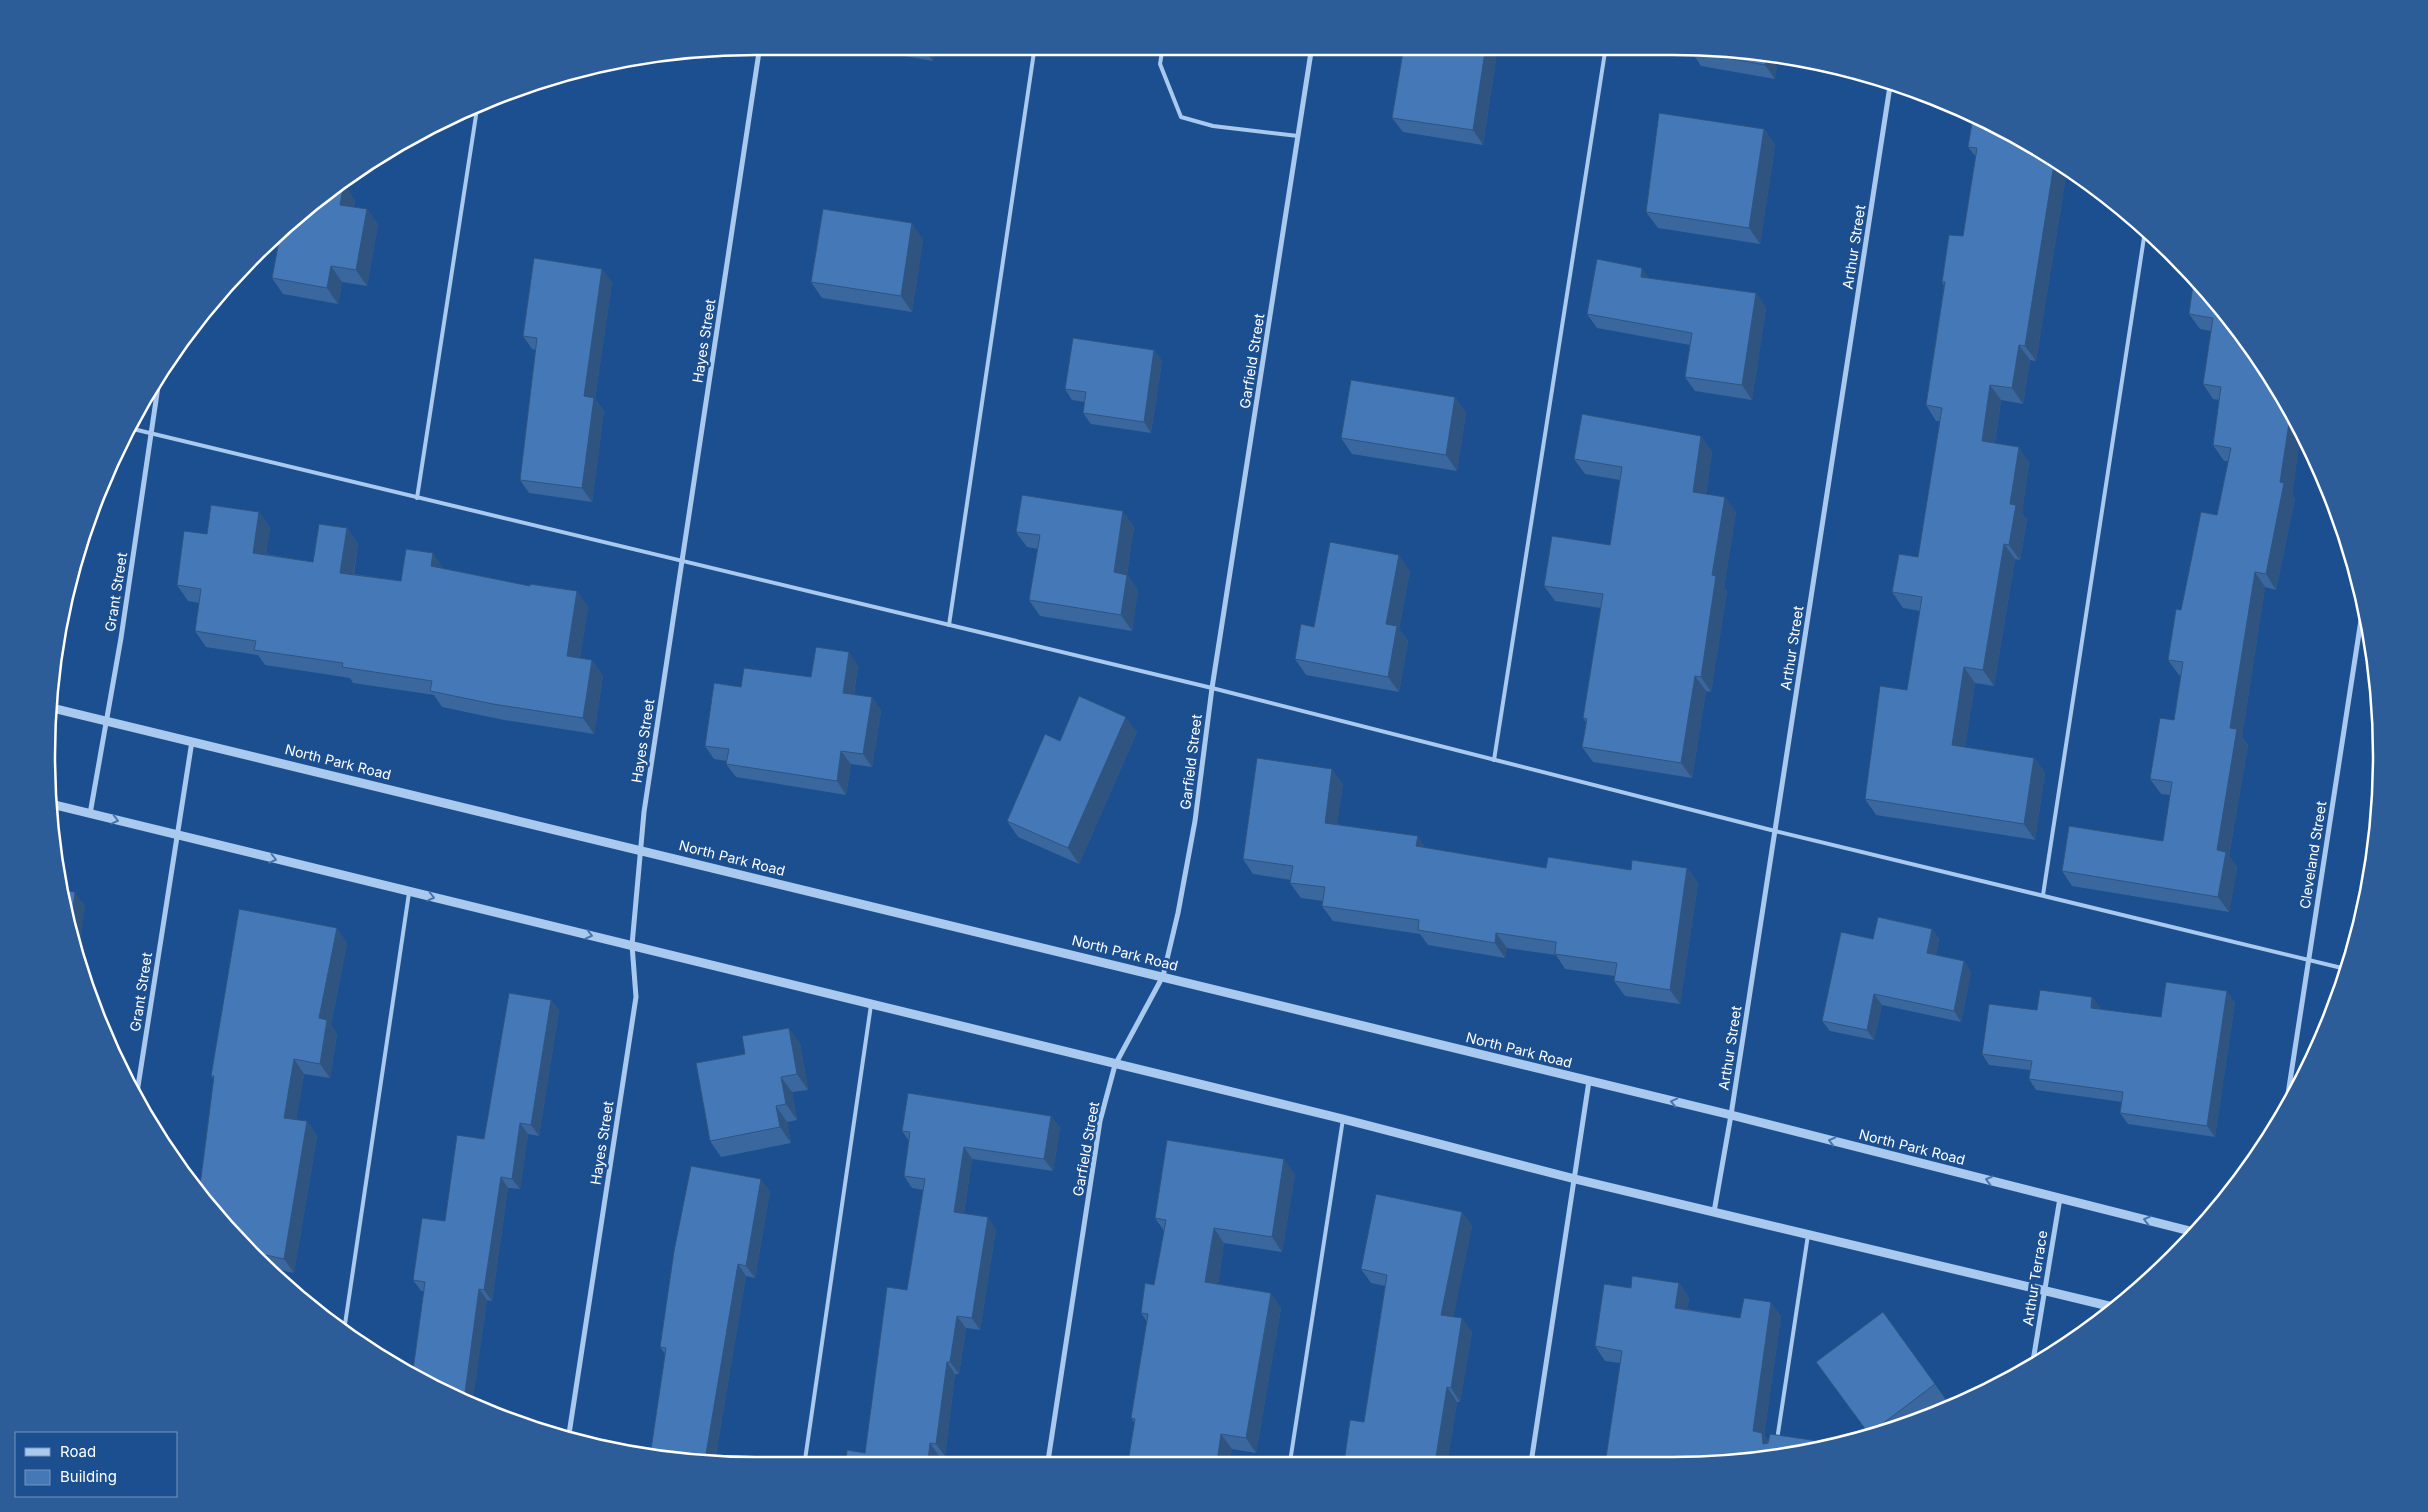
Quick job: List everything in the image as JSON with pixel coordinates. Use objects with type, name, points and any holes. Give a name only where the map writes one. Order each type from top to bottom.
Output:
[{"type":"street","name":"Hayes Street","points":[[569,1431],[636,996],[632,946],[644,812],[759,55]]},
{"type":"street","name":"Garfield Street","points":[[1049,1457],[1100,1121],[1115,1065],[1163,976],[1178,913],[1195,822],[1212,688],[1312,55]]},
{"type":"street","name":"Arthur Street","points":[[1714,1212],[1731,1115],[1889,90]]},
{"type":"street","name":"Grant Street","points":[[90,814],[107,721],[157,392]]},
{"type":"street","name":"Cleveland Street","points":[[2289,1088],[2360,620]]},
{"type":"street","name":"North Park Road","points":[[57,709],[192,740],[1163,976],[1731,1115],[2188,1230]]},
{"type":"street","name":"Grant Street","points":[[138,1086],[192,740]]},
{"type":"street","points":[[57,806],[1342,1119],[1575,1179],[2106,1306]]},
{"type":"street","points":[[1532,1457],[1589,1081]]},
{"type":"street","name":"Arthur Terrace","points":[[2034,1356],[2060,1198]]},
{"type":"lane","points":[[949,625],[1034,55]]},
{"type":"lane","points":[[1162,55],[1160,64],[1181,117],[1213,126],[1298,136]]},
{"type":"lane","points":[[1494,760],[1605,55]]},
{"type":"lane","points":[[417,498],[476,113]]},
{"type":"lane","points":[[2043,896],[2144,238]]},
{"type":"lane","points":[[136,430],[1212,688],[1775,831],[2340,968]]},
{"type":"lane","points":[[345,1323],[410,892]]},
{"type":"lane","points":[[805,1457],[872,1005]]},
{"type":"lane","points":[[1291,1457],[1342,1119]]},
{"type":"lane","points":[[1777,1445],[1808,1235]]},
{"type":"building","points":[[1402,55],[1485,55],[1473,130],[1392,118]]},
{"type":"building","points":[[1726,58],[1766,61],[1765,65]]},
{"type":"building","points":[[1659,113],[1764,129],[1749,228],[1646,212]]},
{"type":"building","points":[[1972,123],[2023,149],[2053,168],[2025,346],[2019,345],[2012,388],[1990,385],[1982,441],[2019,447],[2010,504],[2016,505],[2009,545],[2004,544],[1983,670],[1964,667],[1952,745],[2034,758],[2024,824],[1865,799],[1880,686],[1907,690],[1922,597],[1892,592],[1899,554],[1918,557],[1942,408],[1926,405],[1945,282],[1942,282],[1949,235],[1963,236],[1977,148],[1968,147]]},
{"type":"building","points":[[343,190],[340,205],[367,209],[356,270],[331,266],[327,288],[272,278],[279,243],[329,200]]},
{"type":"building","points":[[823,209],[912,223],[901,296],[811,282]]},
{"type":"building","points":[[534,258],[602,269],[584,396],[594,398],[582,488],[520,480],[537,338],[523,336]]},
{"type":"building","points":[[1597,259],[1642,268],[1641,277],[1756,293],[1742,385],[1685,377],[1692,333],[1587,314]]},
{"type":"building","points":[[2193,287],[2228,329],[2255,367],[2289,424],[2280,482],[2284,483],[2266,574],[2255,572],[2230,728],[2237,729],[2217,850],[2226,852],[2218,897],[2062,871],[2069,826],[2163,841],[2172,782],[2150,779],[2160,718],[2174,720],[2183,662],[2168,660],[2176,609],[2181,610],[2201,512],[2217,515],[2231,448],[2213,445],[2221,387],[2203,384],[2213,318],[2189,314]]},
{"type":"building","points":[[1073,338],[1154,350],[1144,422],[1083,413],[1086,392],[1065,389]]},
{"type":"building","points":[[1351,380],[1455,397],[1446,455],[1341,438]]},
{"type":"building","points":[[1582,414],[1701,436],[1693,492],[1725,497],[1712,575],[1716,576],[1701,677],[1695,676],[1681,763],[1582,747],[1587,719],[1583,718],[1603,594],[1544,586],[1552,536],[1610,545],[1622,467],[1574,459]]},
{"type":"building","points":[[1022,495],[1123,511],[1114,572],[1127,575],[1121,615],[1029,600],[1040,535],[1016,532]]},
{"type":"building","points":[[211,505],[259,512],[253,553],[313,562],[319,524],[347,528],[340,573],[401,581],[406,549],[433,553],[431,566],[530,586],[530,584],[577,591],[567,656],[592,660],[583,718],[493,704],[430,691],[432,681],[342,667],[343,663],[254,650],[256,641],[195,631],[201,589],[177,585],[184,531],[207,534]]},
{"type":"building","points":[[1330,542],[1399,555],[1386,624],[1397,626],[1388,677],[1295,659],[1301,624],[1314,627]]},
{"type":"building","points":[[816,647],[849,652],[843,693],[872,697],[863,754],[841,751],[837,781],[726,764],[729,749],[705,746],[714,683],[741,687],[744,668],[811,677]]},
{"type":"building","points":[[1079,696],[1126,717],[1068,848],[1007,821],[1045,734],[1060,741]]},
{"type":"building","points":[[1257,758],[1332,769],[1325,823],[1418,836],[1416,846],[1546,868],[1548,857],[1631,870],[1632,860],[1687,868],[1670,990],[1614,981],[1617,963],[1555,954],[1556,942],[1496,933],[1495,943],[1418,930],[1419,920],[1322,906],[1325,887],[1290,883],[1293,866],[1243,859]]},
{"type":"building","points":[[68,891],[75,892],[73,912]]},
{"type":"building","points":[[239,909],[337,928],[319,1018],[327,1020],[320,1064],[294,1059],[284,1118],[307,1121],[284,1259],[266,1255],[266,1257],[229,1218],[200,1183],[214,1076],[211,1076]]},
{"type":"building","points":[[1878,917],[1932,929],[1927,953],[1964,961],[1954,1011],[1874,994],[1867,1030],[1822,1021],[1841,932],[1873,939]]},
{"type":"building","points":[[2166,982],[2227,991],[2207,1126],[2120,1113],[2123,1092],[2029,1079],[2032,1061],[1982,1054],[1989,1004],[2037,1010],[2040,990],[2092,997],[2091,1008],[2161,1017]]},
{"type":"building","points":[[509,993],[551,1000],[531,1125],[520,1123],[512,1179],[501,1177],[484,1290],[479,1289],[465,1393],[471,1394],[471,1396],[413,1367],[425,1282],[413,1280],[422,1218],[445,1221],[457,1135],[484,1139]]},
{"type":"building","points":[[789,1028],[797,1074],[781,1077],[786,1104],[776,1106],[780,1127],[710,1141],[696,1063],[745,1054],[742,1036]]},
{"type":"building","points":[[908,1093],[1051,1116],[1044,1159],[964,1147],[954,1212],[988,1217],[972,1318],[957,1316],[950,1362],[947,1362],[936,1444],[930,1443],[928,1457],[846,1457],[847,1450],[865,1453],[887,1287],[907,1290],[925,1179],[904,1176],[910,1132],[902,1131]]},
{"type":"building","points":[[1167,1140],[1284,1159],[1272,1237],[1214,1228],[1205,1282],[1271,1293],[1246,1438],[1221,1434],[1218,1457],[1129,1457],[1135,1419],[1131,1418],[1148,1314],[1141,1313],[1145,1283],[1154,1285],[1166,1220],[1155,1218]]},
{"type":"building","points":[[691,1166],[761,1179],[746,1266],[738,1264],[706,1455],[651,1449],[666,1348],[660,1347],[674,1251]]},
{"type":"building","points":[[1376,1194],[1462,1212],[1441,1315],[1462,1318],[1451,1388],[1447,1387],[1436,1457],[1345,1457],[1350,1420],[1364,1422],[1387,1275],[1361,1269]]},
{"type":"building","points":[[1632,1276],[1679,1283],[1675,1308],[1740,1318],[1744,1298],[1771,1302],[1753,1431],[1762,1433],[1763,1444],[1768,1443],[1770,1434],[1820,1441],[1763,1451],[1718,1455],[1606,1457],[1622,1351],[1595,1346],[1604,1284],[1631,1288]]},
{"type":"building","points":[[1883,1312],[1935,1384],[1881,1425],[1866,1429],[1816,1362]]}]
